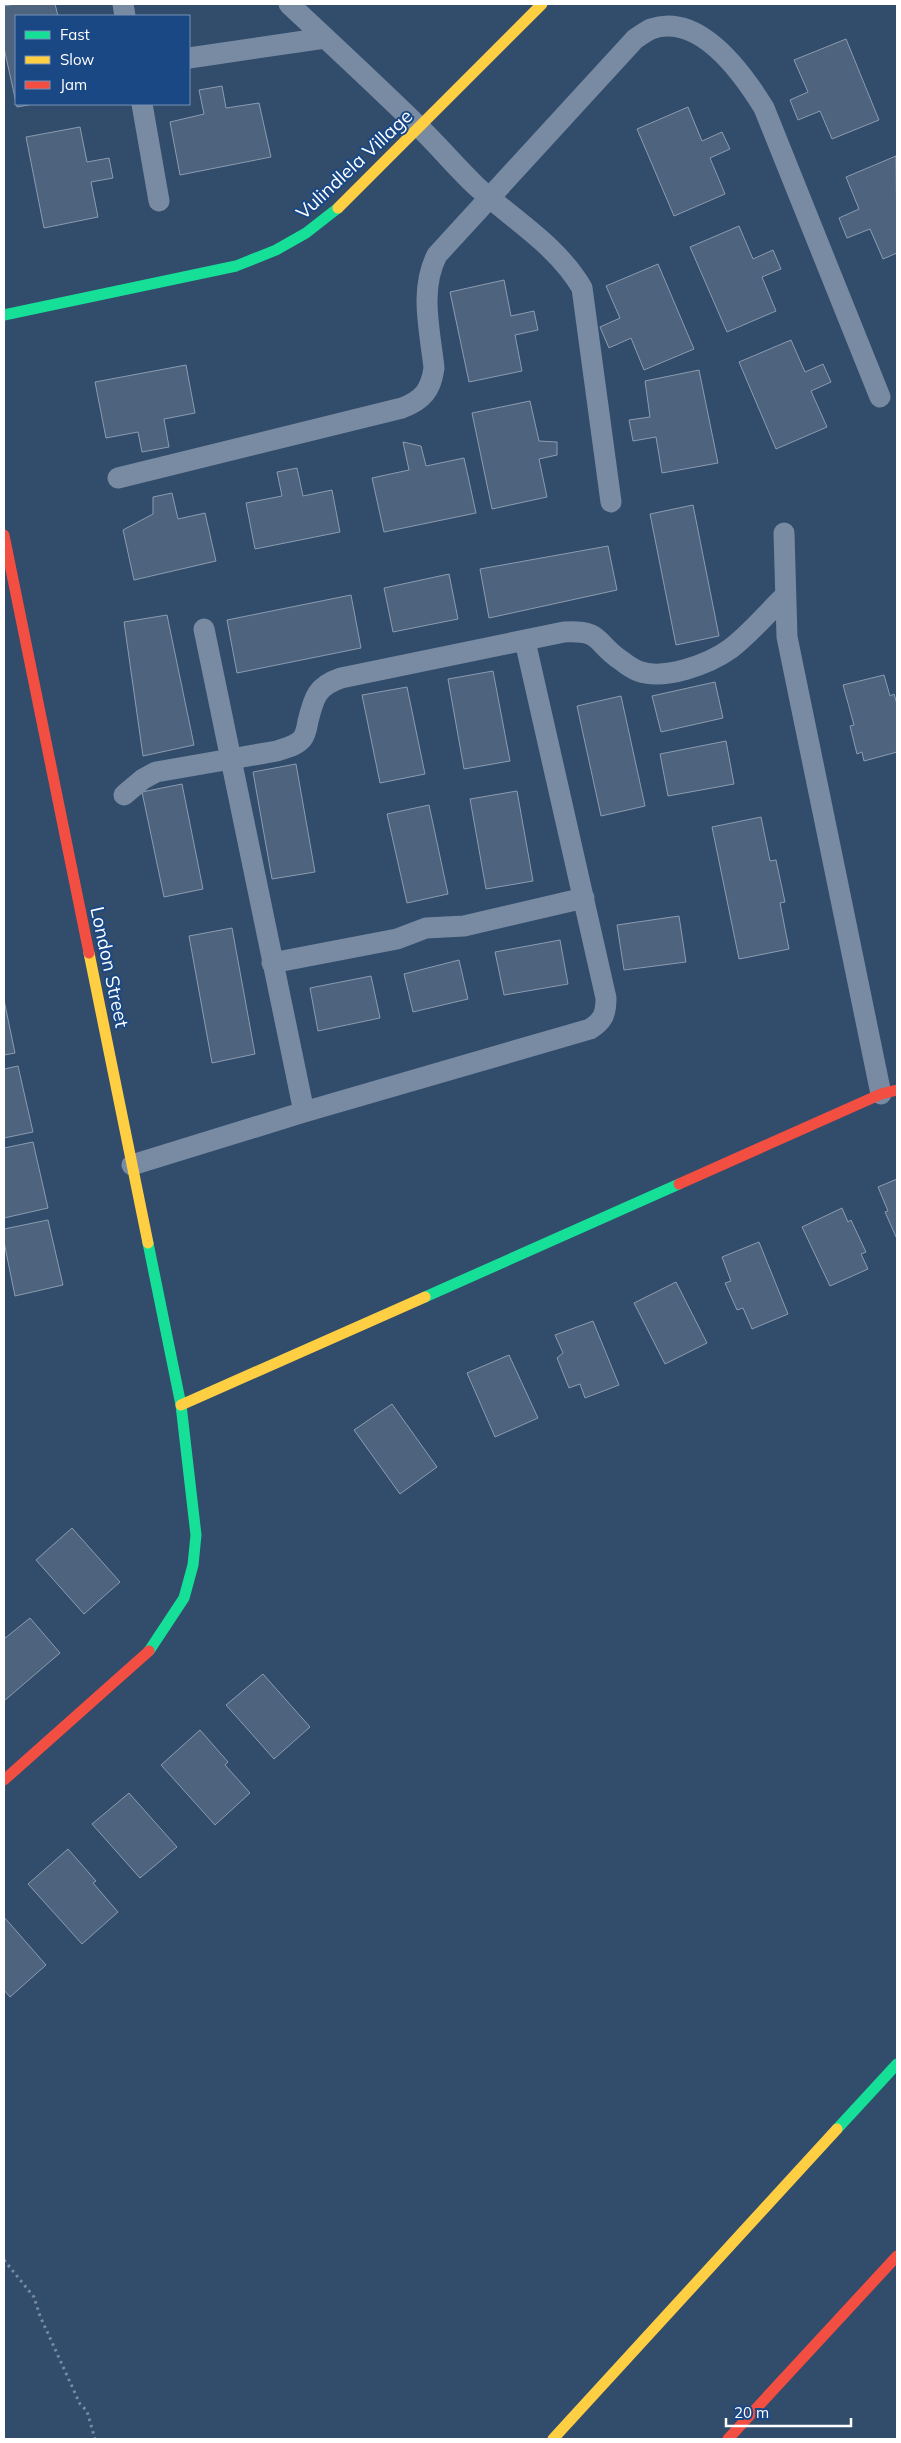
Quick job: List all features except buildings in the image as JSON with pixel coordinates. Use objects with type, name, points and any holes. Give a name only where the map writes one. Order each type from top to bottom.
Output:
[{"type":"main road","name":"Vulindlela Village","points":[[4,315],[236,266],[276,250],[306,233],[337,209],[542,4]]},
{"type":"main road","name":"London Street","points":[[4,535],[181,1405],[196,1535],[193,1565],[184,1598],[149,1651],[4,1780]]},
{"type":"main road","points":[[181,1405],[889,1092]]},
{"type":"main road","points":[[553,2439],[897,2064]]},
{"type":"main road","points":[[728,2439],[897,2256]]},
{"type":"lane","points":[[289,4],[420,127],[477,187],[565,262],[582,288],[611,502]]},
{"type":"lane","points":[[118,478],[416,403],[432,381],[434,368],[426,286],[429,271],[447,242],[491,197],[635,40],[651,29],[669,27],[687,30],[727,57],[748,82],[764,108],[880,397]]},
{"type":"lane","points":[[190,58],[325,38]]},
{"type":"lane","points":[[142,105],[159,201]]},
{"type":"lane","points":[[784,533],[787,637],[889,1092]]},
{"type":"lane","points":[[124,795],[143,779],[156,772],[277,751],[292,746],[302,739],[318,690],[326,682],[564,632],[584,631],[594,634],[621,660],[639,672],[677,672],[702,665],[729,650],[785,596]]},
{"type":"lane","points":[[204,629],[304,1112]]},
{"type":"lane","points":[[132,1165],[304,1112],[590,1030],[600,1023],[605,1016],[606,998],[525,641]]},
{"type":"lane","points":[[272,963],[397,939],[426,928],[464,926],[584,898]]},
{"type":"path","points":[[4,2260],[34,2297],[40,2316],[80,2404],[87,2411],[95,2439]]},
{"type":"traffic: fast","points":[[4,315],[236,266],[276,250],[306,233],[338,208]]},
{"type":"traffic: fast","points":[[425,1297],[679,1184]]},
{"type":"traffic: fast","points":[[148,1243],[181,1405],[196,1535],[193,1565],[184,1598],[149,1651]]},
{"type":"traffic: fast","points":[[837,2129],[897,2064]]},
{"type":"traffic: slow","points":[[338,208],[542,4]]},
{"type":"traffic: slow","points":[[89,953],[148,1243]]},
{"type":"traffic: slow","points":[[181,1405],[425,1297]]},
{"type":"traffic: slow","points":[[553,2439],[837,2129]]},
{"type":"traffic: jam","points":[[4,535],[89,953]]},
{"type":"traffic: jam","points":[[679,1184],[881,1094],[897,1090]]},
{"type":"traffic: jam","points":[[4,1780],[149,1651]]},
{"type":"traffic: jam","points":[[728,2439],[897,2256]]}]
